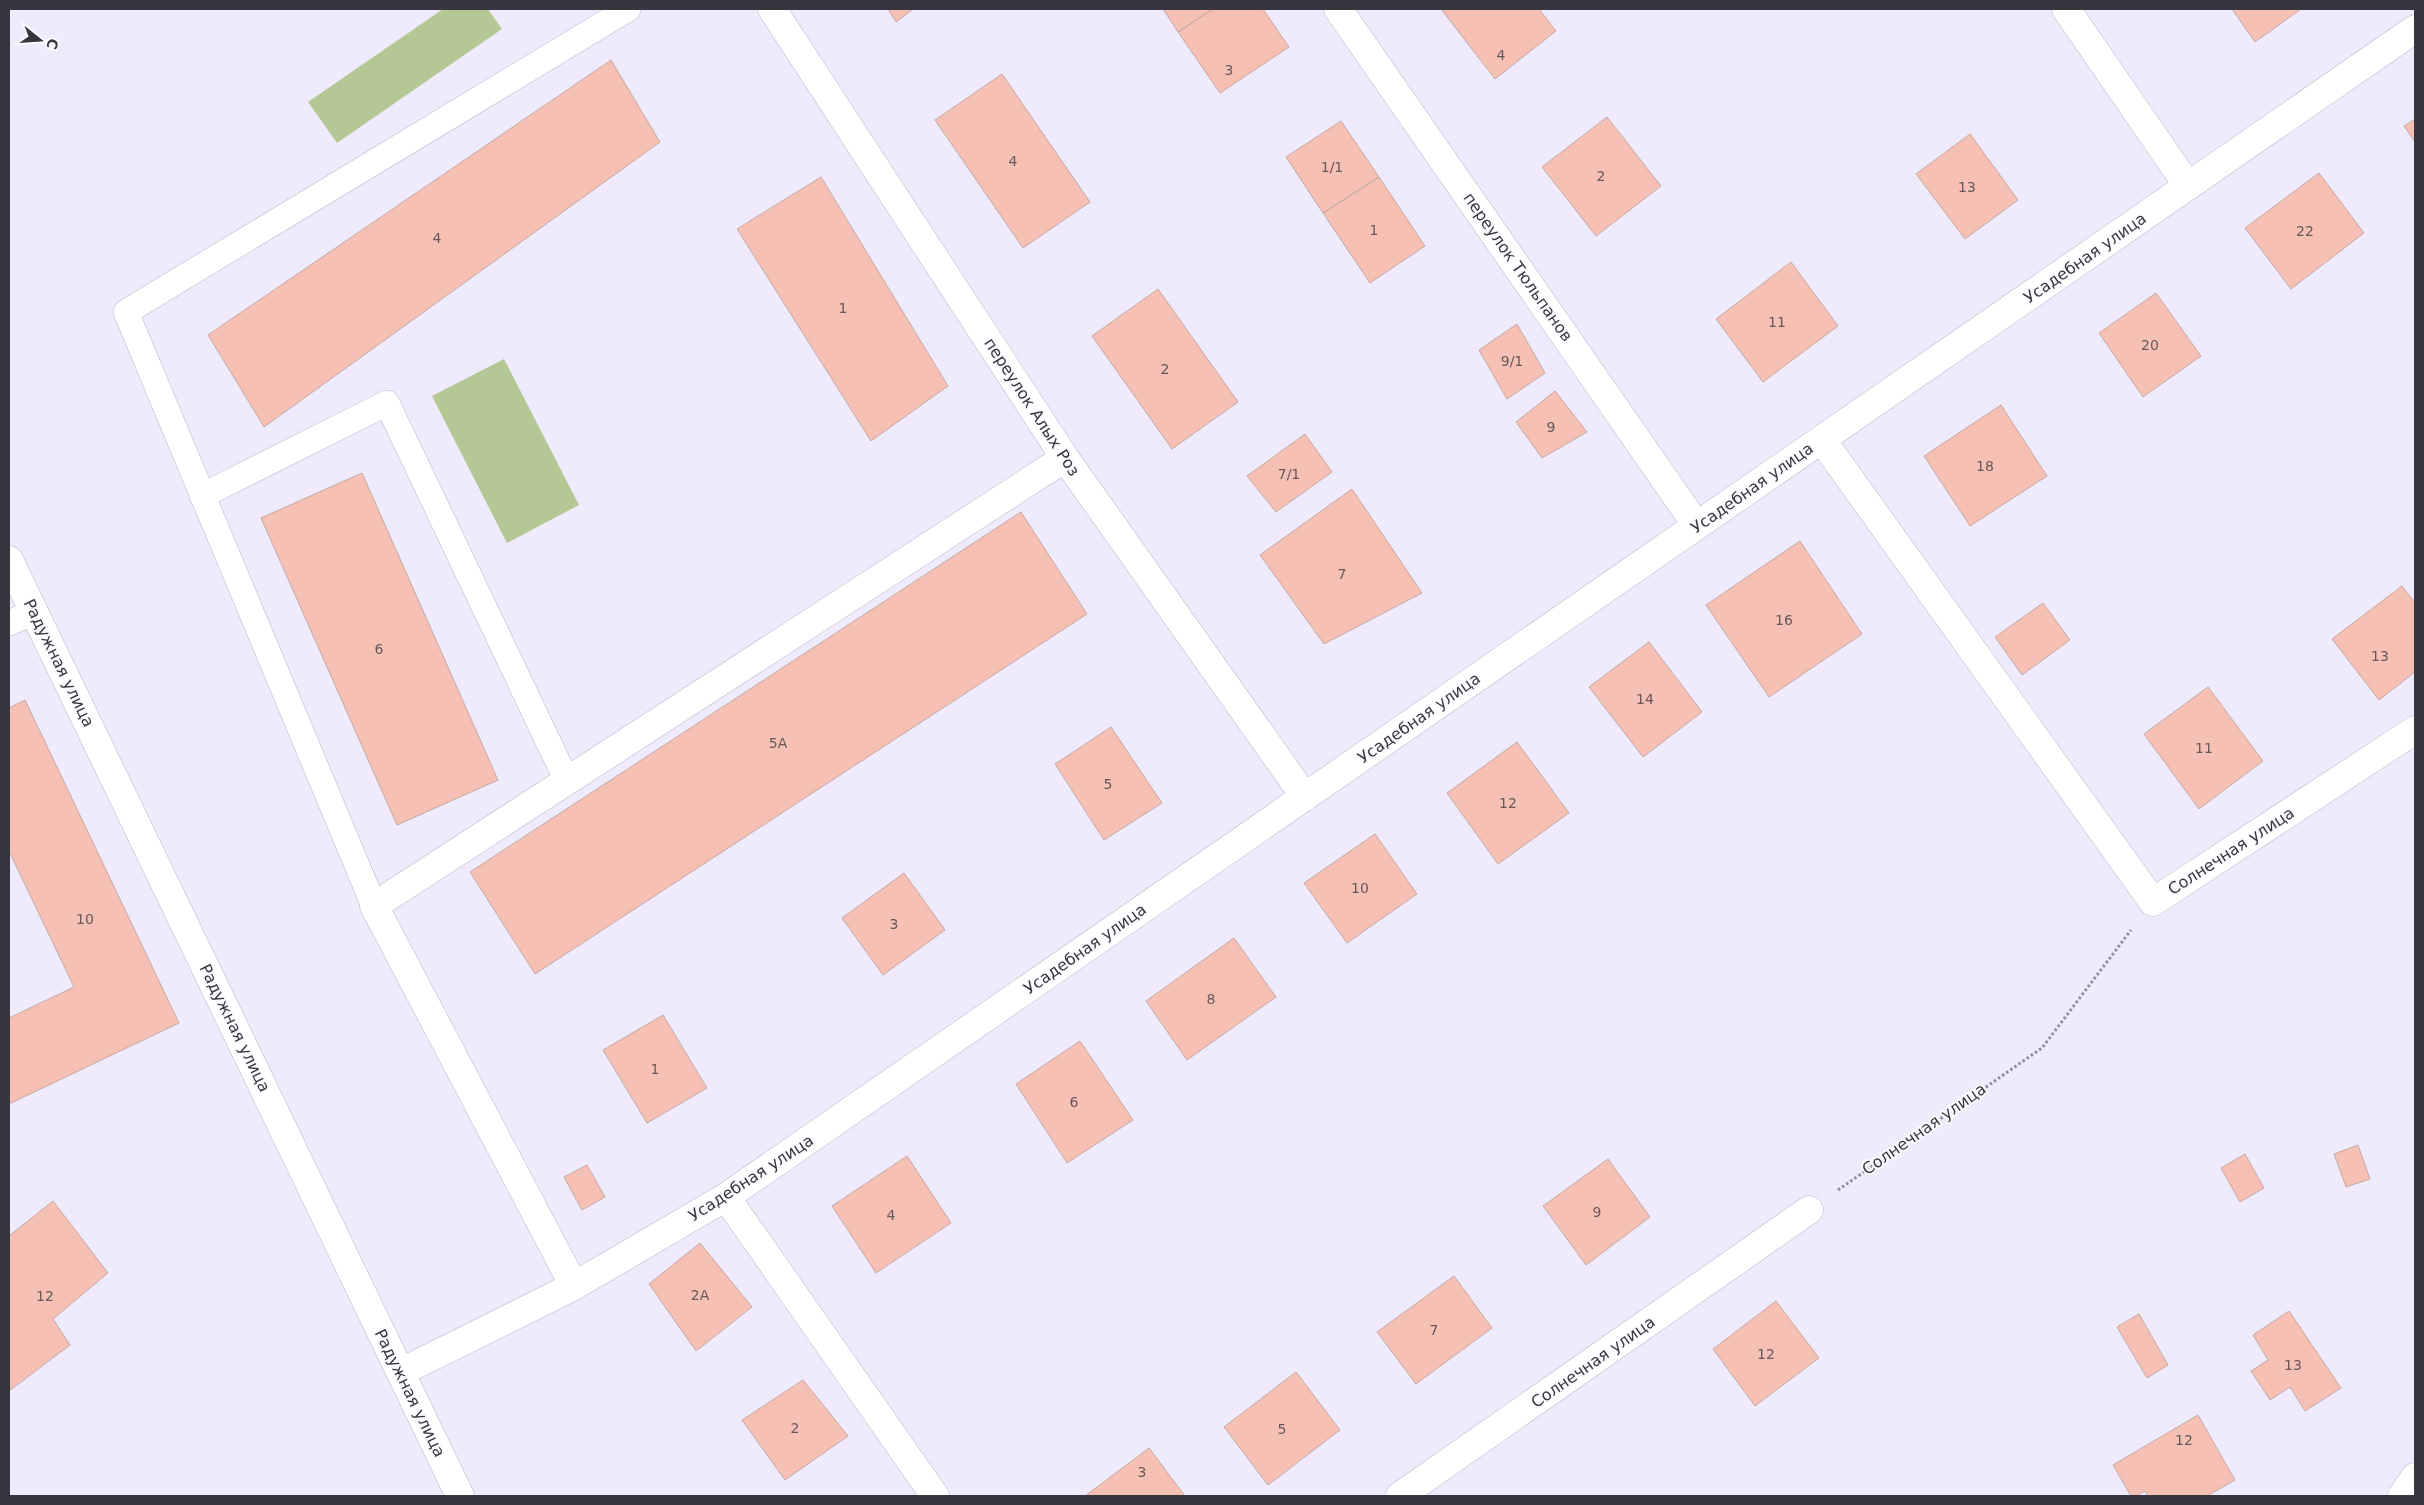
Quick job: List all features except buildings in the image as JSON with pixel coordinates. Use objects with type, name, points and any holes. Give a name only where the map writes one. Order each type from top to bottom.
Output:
[{"type":"street","name":"переулок Алых Роз","points":[[772,9],[1065,458],[1305,797]]},
{"type":"street","name":"переулок Тюльпанов","points":[[1338,9],[1697,526]]},
{"type":"street","points":[[2066,9],[2188,186]]},
{"type":"street","name":"Усадебная улица","points":[[401,1372],[574,1286],[726,1198],[2415,29]]},
{"type":"street","points":[[1822,440],[2153,902]]},
{"type":"street","points":[[574,1286],[374,906],[1065,458]]},
{"type":"street","name":"Радужная улица","points":[[9,560],[460,1496]]},
{"type":"street","name":"Солнечная улица","points":[[2153,902],[2415,730]]},
{"type":"street","points":[[726,1198],[934,1496]]},
{"type":"street","name":"Солнечная улица","points":[[1400,1496],[1809,1210]]},
{"type":"lane","points":[[374,906],[126,312],[628,9]]},
{"type":"lane","points":[[202,496],[387,404],[567,781]]},
{"type":"lane","points":[[9,623],[34,612]]},
{"type":"path","name":"Солнечная улица","points":[[1809,1210],[2042,1048],[2153,902]]},
{"type":"green space","points":[[443,9],[488,9],[502,29],[337,143],[308,102]]},
{"type":"green space","points":[[504,359],[579,505],[507,543],[432,396]]}]
